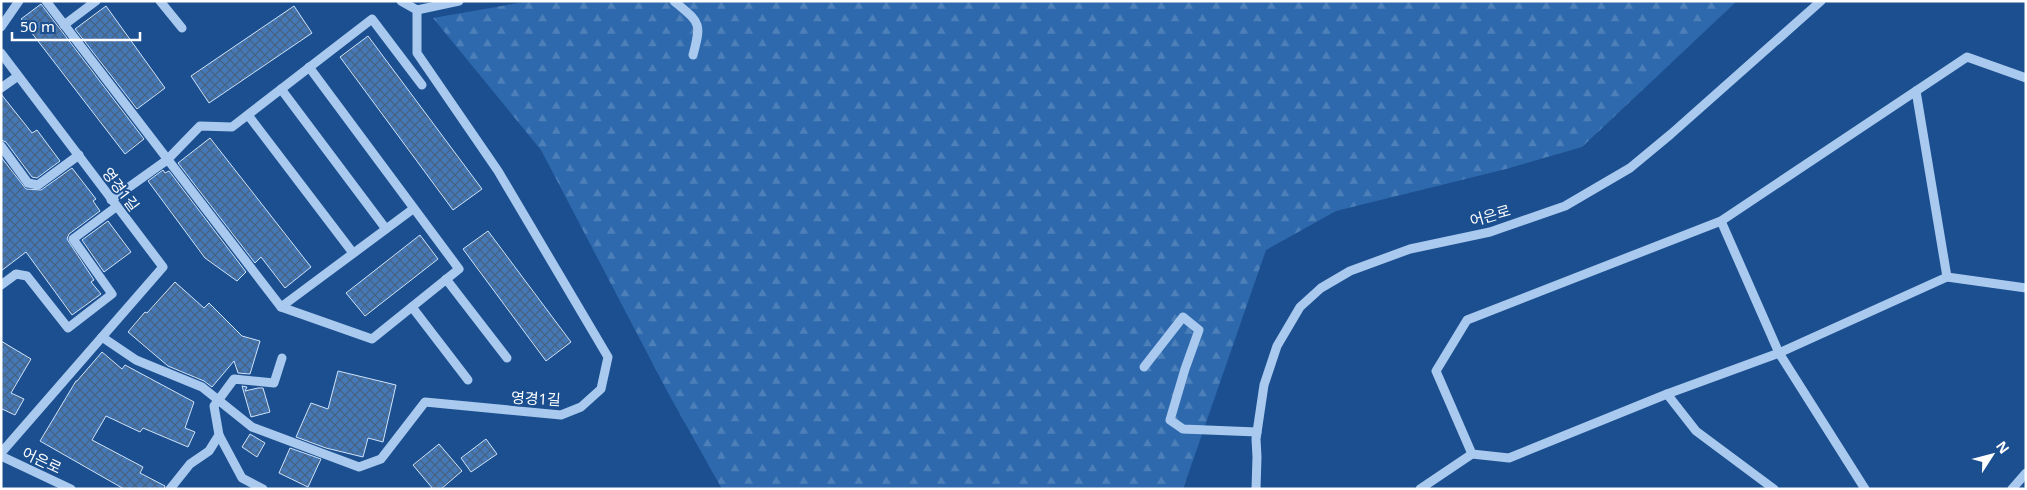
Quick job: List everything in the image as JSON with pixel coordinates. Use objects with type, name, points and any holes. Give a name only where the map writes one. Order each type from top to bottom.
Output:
[{"type":"street","points":[[1,27],[19,1]]},
{"type":"street","points":[[46,1],[281,307],[372,339],[459,269],[309,67]]},
{"type":"street","points":[[64,25],[96,1]]},
{"type":"street","points":[[160,1],[182,28]]},
{"type":"street","points":[[401,1],[417,10],[459,1]]},
{"type":"street","points":[[674,1],[696,20],[699,35],[693,55]]},
{"type":"street","name":"어은로","points":[[1256,489],[1257,432],[1264,385],[1278,346],[1300,307],[1321,288],[1350,271],[1410,249],[1490,232],[1565,206],[1630,168],[1821,1]]},
{"type":"street","name":"영경1길","points":[[102,337],[136,360],[202,387],[252,427],[359,467],[381,459],[424,402],[561,415],[581,407],[601,389],[608,357],[498,171],[417,53],[417,10]]},
{"type":"street","points":[[1,284],[16,274],[27,276],[68,328],[112,294],[73,239],[168,160],[200,126],[232,127],[372,19],[422,85]]},
{"type":"street","name":"영경1길","points":[[1,53],[163,267],[1,455]]},
{"type":"street","points":[[1472,454],[1436,371],[1467,320],[1721,221],[1967,57],[2026,78]]},
{"type":"street","points":[[1,88],[18,76]]},
{"type":"street","points":[[281,89],[386,229]]},
{"type":"street","points":[[1916,91],[1947,278]]},
{"type":"street","points":[[248,115],[353,254]]},
{"type":"street","points":[[1,146],[28,183],[38,185],[79,155]]},
{"type":"street","points":[[281,307],[413,209]]},
{"type":"street","points":[[1721,221],[1779,353],[1865,489]]},
{"type":"street","points":[[1420,489],[1472,454],[1509,458],[1668,394],[1779,353],[1947,278],[2026,288]]},
{"type":"street","points":[[446,279],[508,358]]},
{"type":"street","points":[[412,307],[468,380]]},
{"type":"street","points":[[1144,367],[1183,317],[1199,330],[1170,420],[1183,429],[1257,432]]},
{"type":"street","points":[[262,489],[242,478],[219,435],[214,406],[234,379],[274,383],[282,358]]},
{"type":"street","points":[[1668,394],[1696,430],[1774,489]]},
{"type":"street","points":[[170,489],[190,464],[209,451],[219,435]]},
{"type":"street","name":"어은로","points":[[1,455],[71,489]]},
{"type":"street","points":[[2012,489],[2026,473]]},
{"type":"green space","points":[[530,1],[1737,1],[1582,147],[1506,169],[1336,211],[1266,250],[1183,489],[722,489],[667,391],[541,150],[433,18]]},
{"type":"building","points":[[41,4],[144,139],[125,154],[21,19]]},
{"type":"building","points":[[106,6],[165,88],[137,109],[75,29]]},
{"type":"building","points":[[294,6],[312,33],[209,103],[191,76]]},
{"type":"building","points":[[368,36],[482,189],[453,210],[340,57]]},
{"type":"building","points":[[1,94],[32,133],[37,130],[60,161],[37,178],[32,177],[6,142],[1,140]]},
{"type":"building","points":[[210,138],[311,267],[285,288],[261,257],[255,263],[178,163]]},
{"type":"building","points":[[1,157],[26,189],[41,190],[72,168],[96,199],[93,201],[100,211],[69,234],[67,239],[94,280],[91,282],[101,294],[72,315],[26,252],[1,271]]},
{"type":"building","points":[[163,170],[165,173],[169,171],[246,272],[237,281],[205,258],[148,181]]},
{"type":"building","points":[[108,221],[131,252],[104,272],[82,240]]},
{"type":"building","points":[[488,231],[571,342],[546,361],[463,249]]},
{"type":"building","points":[[420,235],[438,259],[365,316],[346,293]]},
{"type":"building","points":[[175,282],[204,308],[209,303],[242,336],[260,341],[250,374],[238,373],[234,361],[212,387],[204,381],[168,366],[128,332]]},
{"type":"building","points":[[1,341],[31,359],[11,393],[24,399],[15,415],[1,410]]},
{"type":"building","points":[[102,352],[122,369],[125,365],[194,402],[185,428],[195,432],[188,447],[143,428],[140,432],[106,416],[92,440],[143,467],[140,473],[165,486],[164,489],[124,489],[40,441],[76,381]]},
{"type":"building","points":[[338,371],[396,385],[383,442],[368,438],[363,457],[326,448],[296,437],[311,403],[328,409]]},
{"type":"building","points":[[242,386],[247,387],[245,391],[263,388],[270,412],[251,417]]},
{"type":"building","points":[[250,434],[265,443],[257,457],[242,447]]},
{"type":"building","points":[[486,439],[497,454],[471,472],[461,458]]},
{"type":"building","points":[[439,444],[462,471],[441,489],[433,489],[413,465]]},
{"type":"building","points":[[290,448],[321,459],[308,487],[279,473]]}]
